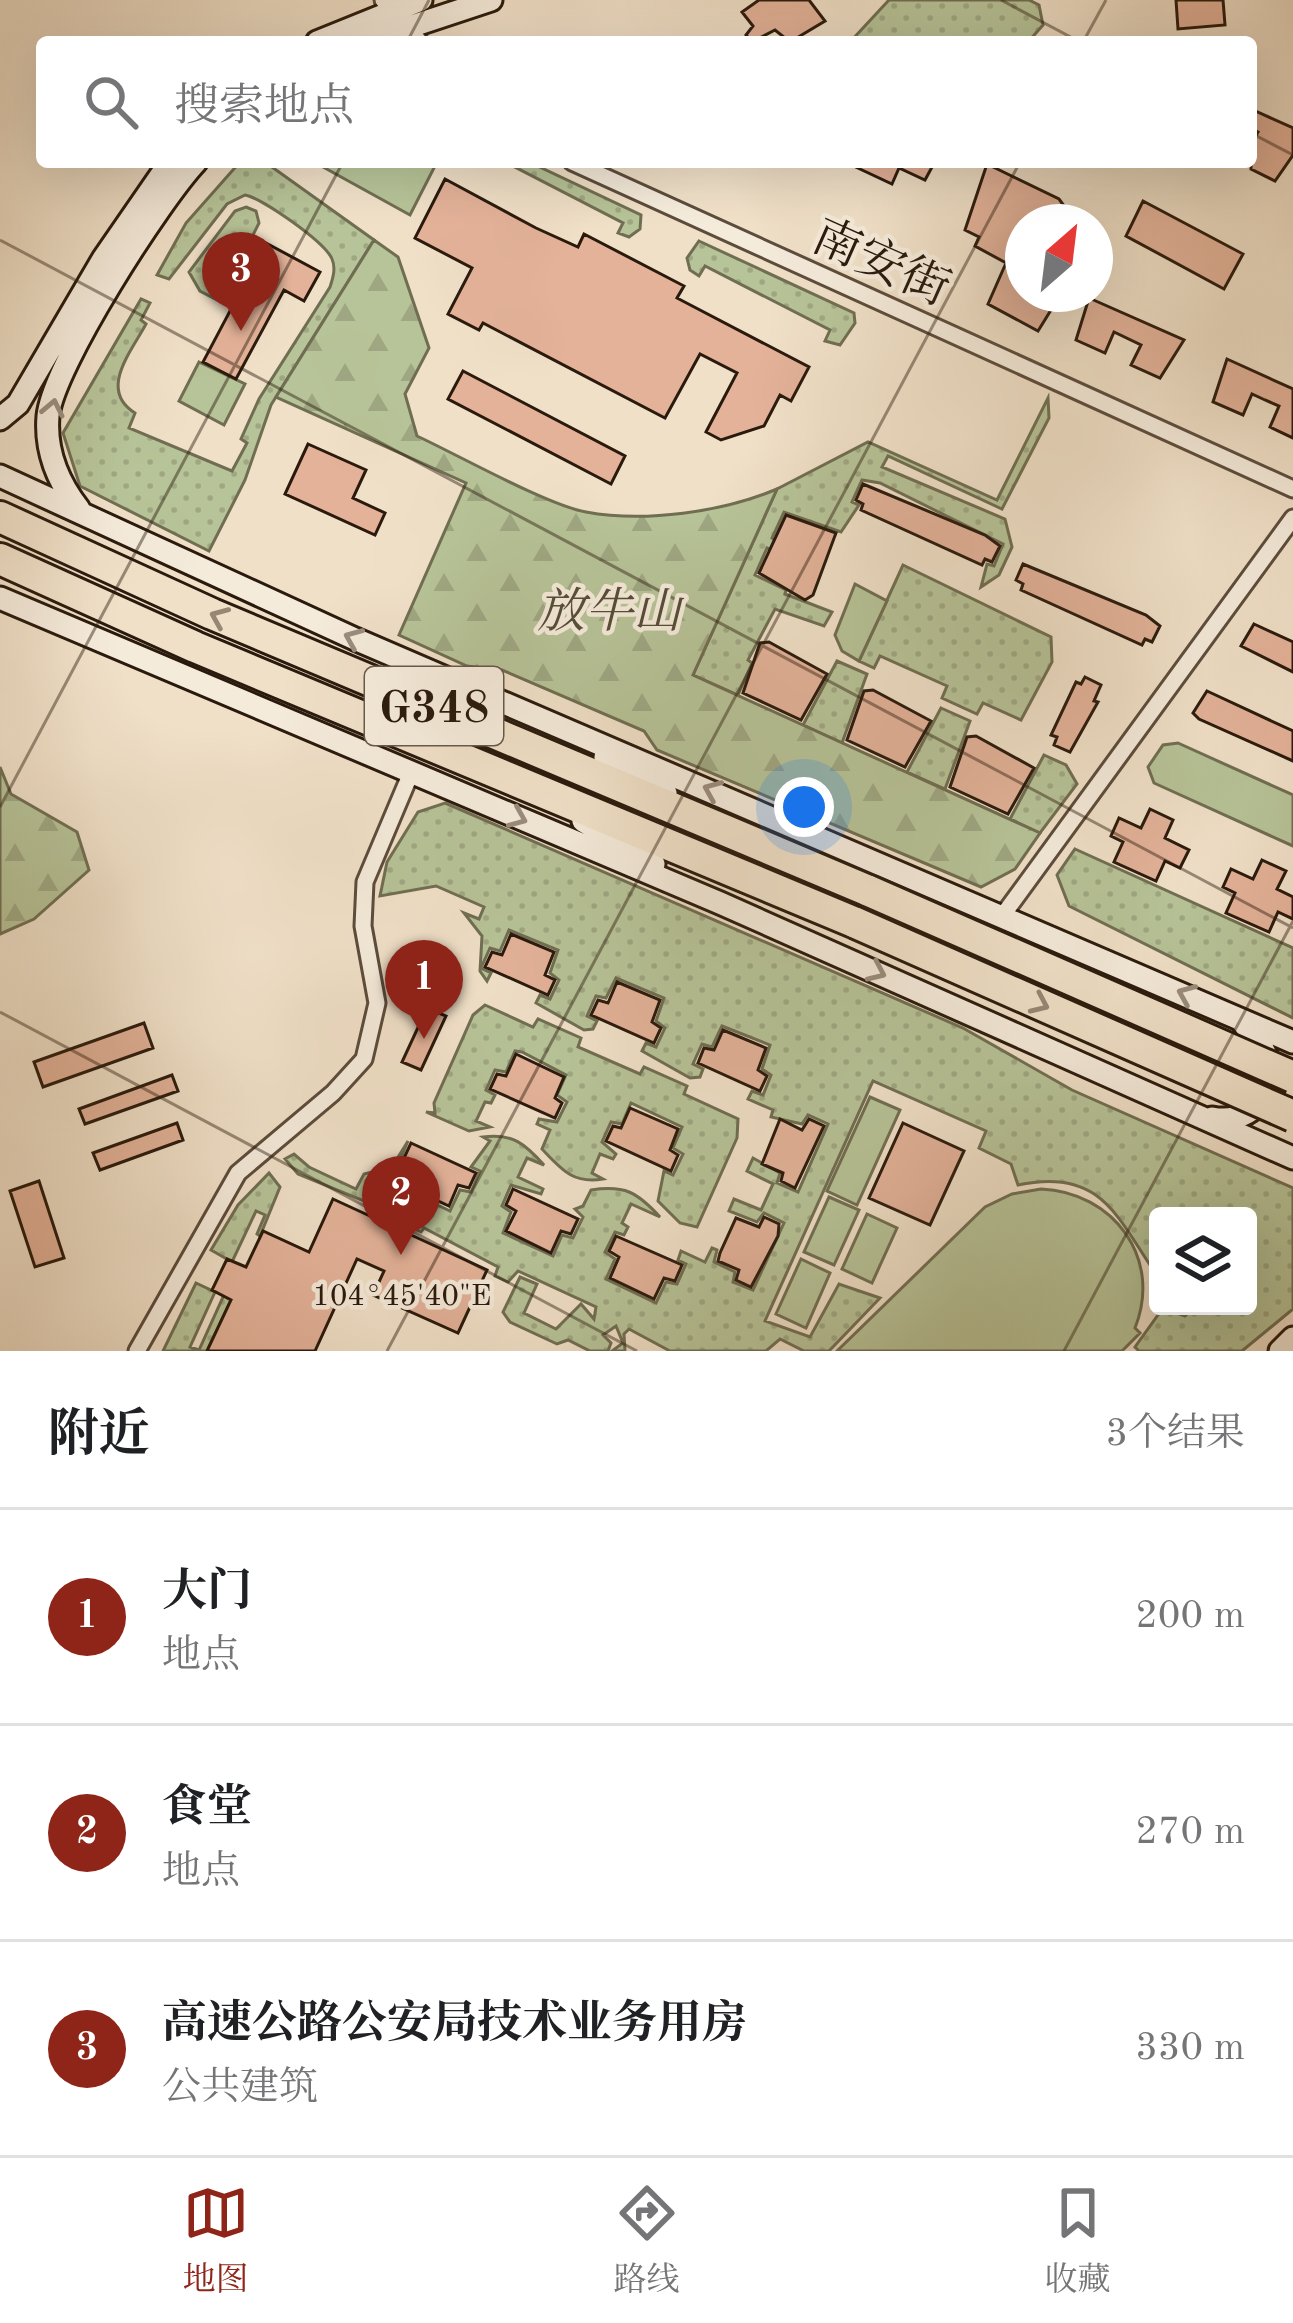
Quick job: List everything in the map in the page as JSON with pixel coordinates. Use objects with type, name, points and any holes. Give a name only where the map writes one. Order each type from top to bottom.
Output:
[{"type":"highway","name":"G348","points":[[0,517],[212,614],[723,826],[1293,1077]]},
{"type":"highway","name":"G348","points":[[0,559],[195,647],[856,923],[1293,1116]]},
{"type":"street","points":[[373,36],[422,0]]},
{"type":"street","points":[[338,36],[491,0]]},
{"type":"street","points":[[0,419],[18,404],[103,259],[166,168]]},
{"type":"street","points":[[83,515],[53,465],[48,413],[145,227],[191,168]]},
{"type":"street","name":"南安街","points":[[585,168],[1293,489]]},
{"type":"street","points":[[0,476],[528,712],[1293,1042]]},
{"type":"street","points":[[1004,915],[1293,518]]},
{"type":"street","points":[[0,598],[720,903],[1293,1158]]},
{"type":"street","points":[[528,712],[723,826]]},
{"type":"street","points":[[137,1351],[238,1173],[333,1094],[364,1059],[376,1003],[363,926],[365,882],[411,772]]},
{"type":"street","points":[[511,778],[720,903]]},
{"type":"street","points":[[1194,1114],[1236,1120],[1264,1097],[1270,1066],[1238,1016]]},
{"type":"street","points":[[1280,1351],[1293,1338]]},
{"type":"green space","points":[[889,0],[1029,0],[1039,5],[1043,25],[1033,36],[856,36]]},
{"type":"green space","points":[[235,168],[273,168],[374,240],[271,405],[245,480],[209,551],[80,486],[63,433],[141,299],[150,303],[141,320],[146,324],[118,382],[124,404],[135,413],[129,428],[232,471],[247,443],[241,439],[259,399],[330,287],[334,269],[327,251],[306,232],[245,195],[227,204],[169,279],[157,275],[186,223]]},
{"type":"green space","points":[[325,168],[434,168],[410,215]]},
{"type":"green space","points":[[517,168],[542,168],[641,215],[640,229],[629,237],[618,233],[623,223]]},
{"type":"green space","points":[[246,207],[256,211],[259,223],[244,253],[231,247],[216,276],[228,283],[219,301],[200,291],[189,272],[235,211]]},
{"type":"green space","name":"放牛山","points":[[374,240],[398,257],[429,348],[405,394],[417,436],[526,490],[586,512],[683,513],[777,489],[693,675],[1040,833],[1015,869],[981,887],[657,750],[644,731],[502,670],[467,666],[399,635],[466,483],[276,397]]},
{"type":"green space","points":[[699,241],[854,313],[855,323],[840,345],[825,341],[830,330],[705,266],[699,276],[690,270],[687,258]]},
{"type":"green space","points":[[199,362],[245,384],[224,425],[179,401]]},
{"type":"green space","points":[[1048,398],[1049,418],[1002,509],[888,456],[882,467],[1005,519],[1012,547],[999,575],[981,587],[987,564],[994,566],[1003,544],[880,483],[862,480],[852,502],[859,505],[841,532],[784,512],[772,538],[781,543],[777,552],[767,548],[755,575],[786,590],[785,594],[832,612],[824,626],[775,609],[748,660],[752,663],[738,695],[693,675],[777,489],[868,442],[997,500]]},
{"type":"green space","points":[[903,565],[1051,637],[1052,662],[1021,720],[983,703],[977,714],[942,698],[947,686],[880,656],[874,668],[859,661]]},
{"type":"green space","points":[[855,584],[887,601],[859,661],[842,651],[835,635]]},
{"type":"green space","points":[[837,661],[867,674],[842,743],[803,725]]},
{"type":"green space","points":[[941,708],[970,721],[945,789],[907,772]]},
{"type":"green space","points":[[1178,743],[1293,795],[1293,846],[1154,783],[1148,767],[1163,745]]},
{"type":"green space","points":[[1044,755],[1066,765],[1077,784],[1040,833],[1010,819]]},
{"type":"green space","points":[[0,767],[11,794],[77,832],[89,870],[34,919],[0,934]]},
{"type":"green space","points":[[445,803],[963,1028],[1072,1090],[1293,1188],[1293,1309],[1242,1351],[1139,1351],[1135,1347],[1158,1315],[1257,1315],[1257,1207],[1149,1207],[1149,1263],[1114,1212],[1085,1189],[1045,1181],[1018,1185],[1011,1164],[979,1148],[986,1131],[873,1081],[765,1321],[810,1337],[839,1284],[880,1298],[829,1351],[804,1351],[780,1339],[766,1351],[670,1351],[629,1329],[624,1334],[625,1351],[612,1351],[623,1343],[616,1326],[603,1335],[611,1343],[608,1351],[590,1351],[568,1340],[557,1344],[510,1322],[503,1312],[520,1277],[537,1284],[524,1313],[556,1329],[581,1304],[594,1319],[596,1307],[518,1271],[508,1282],[495,1276],[498,1267],[424,1228],[421,1232],[394,1220],[396,1214],[298,1174],[285,1159],[294,1154],[309,1167],[356,1189],[364,1174],[392,1167],[408,1141],[400,1160],[409,1167],[400,1187],[450,1211],[460,1190],[471,1192],[480,1171],[471,1167],[490,1141],[483,1137],[510,1139],[544,1165],[527,1158],[518,1177],[543,1189],[541,1194],[511,1185],[502,1206],[511,1212],[503,1233],[553,1256],[562,1235],[573,1238],[583,1217],[575,1209],[583,1206],[591,1190],[630,1192],[660,1217],[631,1204],[622,1223],[628,1227],[624,1235],[615,1232],[605,1252],[615,1259],[606,1279],[656,1303],[666,1282],[677,1284],[686,1264],[678,1260],[681,1251],[705,1262],[712,1248],[717,1250],[714,1262],[735,1272],[733,1282],[753,1290],[784,1223],[764,1213],[757,1222],[729,1211],[734,1199],[761,1210],[773,1184],[747,1171],[753,1158],[780,1173],[777,1183],[798,1192],[828,1124],[808,1115],[802,1124],[771,1117],[773,1110],[748,1099],[752,1091],[763,1095],[771,1075],[762,1069],[770,1045],[722,1026],[712,1047],[702,1044],[693,1064],[703,1069],[700,1077],[690,1078],[642,1051],[646,1043],[656,1047],[665,1028],[656,1021],[664,998],[616,978],[606,998],[596,996],[587,1016],[597,1021],[593,1029],[584,1030],[536,1003],[540,995],[550,999],[559,980],[550,973],[558,950],[509,930],[500,951],[490,948],[481,968],[491,973],[487,981],[480,971],[482,936],[464,913],[479,919],[484,907],[436,886],[380,896],[387,862],[418,812]]},
{"type":"green space","points":[[1075,849],[1293,948],[1293,1018],[1069,906],[1057,875]]},
{"type":"green space","points":[[485,1005],[533,1027],[538,1019],[581,1038],[578,1047],[640,1074],[644,1067],[687,1086],[684,1094],[738,1119],[737,1138],[697,1227],[680,1223],[658,1201],[664,1171],[673,1175],[683,1154],[673,1148],[682,1127],[631,1103],[622,1124],[611,1122],[602,1142],[616,1154],[613,1159],[600,1154],[592,1173],[603,1179],[576,1177],[542,1149],[550,1130],[537,1124],[539,1119],[557,1122],[567,1102],[557,1095],[566,1075],[522,1052],[515,1051],[506,1072],[495,1070],[486,1090],[495,1095],[491,1103],[485,1102],[476,1121],[490,1127],[469,1131],[426,1112],[435,1113],[434,1103],[473,1015]]},
{"type":"green space","points":[[870,1097],[900,1110],[857,1205],[827,1191]]},
{"type":"green space","points":[[269,1173],[280,1187],[260,1236],[265,1215],[256,1211],[232,1262],[211,1250],[238,1205]]},
{"type":"green space","points":[[1041,1189],[1090,1202],[1126,1233],[1137,1254],[1142,1302],[1135,1328],[1140,1333],[1122,1351],[837,1351],[985,1207],[1012,1194]]},
{"type":"green space","points":[[829,1197],[859,1210],[834,1265],[804,1252]]},
{"type":"green space","points":[[867,1214],[897,1228],[872,1283],[842,1269]]},
{"type":"green space","points":[[801,1259],[830,1273],[806,1328],[776,1314]]},
{"type":"green space","points":[[196,1283],[215,1292],[190,1347],[199,1350],[224,1295],[232,1298],[207,1351],[163,1351]]},
{"type":"building","points":[[759,0],[809,0],[825,21],[800,36],[782,36],[775,30],[747,36],[753,26],[742,12]]},
{"type":"building","points":[[1176,0],[1223,0],[1225,25],[1178,29]]},
{"type":"building","points":[[1257,112],[1293,128],[1293,155],[1275,181],[1251,169],[1257,168]]},
{"type":"building","points":[[858,168],[899,168],[892,184]]},
{"type":"building","points":[[899,168],[931,168],[925,180]]},
{"type":"building","points":[[986,168],[995,168],[1063,204],[1005,204],[1005,262],[975,246],[979,237],[965,230]]},
{"type":"building","points":[[445,179],[578,247],[584,234],[684,286],[677,298],[809,367],[791,401],[780,395],[764,426],[721,440],[706,432],[737,373],[700,354],[665,418],[483,323],[479,330],[448,314],[472,268],[415,238]]},
{"type":"building","points":[[1143,201],[1243,254],[1224,289],[1126,236]]},
{"type":"building","points":[[266,243],[320,272],[304,301],[284,290],[236,379],[203,362]]},
{"type":"building","points":[[1005,265],[1005,312],[1050,312],[1038,331],[988,304]]},
{"type":"building","points":[[1113,309],[1184,340],[1160,378],[1131,365],[1141,345],[1114,332],[1105,353],[1076,340],[1085,312]]},
{"type":"building","points":[[1227,359],[1293,389],[1293,438],[1270,427],[1279,406],[1252,394],[1243,415],[1213,402]]},
{"type":"building","points":[[463,371],[625,456],[611,484],[448,399]]},
{"type":"building","points":[[308,444],[366,470],[353,498],[385,513],[375,535],[285,494]]},
{"type":"building","points":[[863,484],[985,535],[1000,546],[992,562],[985,559],[982,565],[861,510],[863,504],[856,500]]},
{"type":"building","points":[[786,515],[836,533],[813,595],[805,600],[759,573]]},
{"type":"building","points":[[1023,564],[1146,615],[1160,626],[1152,642],[1145,639],[1142,645],[1021,590],[1023,584],[1016,580]]},
{"type":"building","points":[[1254,624],[1293,642],[1293,672],[1241,646]]},
{"type":"building","points":[[769,642],[827,674],[801,720],[743,693],[760,643]]},
{"type":"building","points":[[1085,677],[1101,685],[1094,701],[1098,702],[1070,752],[1054,745],[1057,737],[1051,735],[1076,682],[1081,684]]},
{"type":"building","points":[[873,690],[931,721],[905,767],[847,740],[864,691]]},
{"type":"building","points":[[1207,691],[1293,731],[1293,761],[1199,719],[1193,713]]},
{"type":"building","points":[[976,736],[1034,768],[1008,814],[950,787],[967,737]]},
{"type":"building","points":[[1150,809],[1173,820],[1165,838],[1189,850],[1180,868],[1165,861],[1156,881],[1114,862],[1123,842],[1111,836],[1119,818],[1141,828]]},
{"type":"building","points":[[1262,860],[1286,871],[1277,889],[1293,897],[1293,919],[1278,912],[1269,932],[1226,913],[1235,893],[1223,887],[1231,869],[1253,879]]},
{"type":"building","points":[[511,934],[554,952],[545,975],[555,980],[548,995],[485,967],[492,952],[502,955]]},
{"type":"building","points":[[617,982],[660,1000],[652,1022],[661,1028],[654,1043],[591,1015],[598,1000],[608,1003]]},
{"type":"building","points":[[427,1008],[446,1016],[421,1070],[402,1062]]},
{"type":"building","points":[[144,1023],[153,1048],[43,1087],[34,1062]]},
{"type":"building","points":[[723,1030],[766,1048],[758,1070],[767,1076],[760,1091],[698,1063],[704,1048],[714,1050]]},
{"type":"building","points":[[516,1054],[564,1077],[555,1098],[562,1103],[555,1118],[490,1089],[497,1074],[506,1076]]},
{"type":"building","points":[[172,1075],[178,1091],[85,1124],[79,1109]]},
{"type":"building","points":[[630,1108],[678,1129],[670,1150],[678,1155],[671,1171],[606,1141],[613,1126],[621,1128]]},
{"type":"building","points":[[780,1119],[802,1130],[809,1119],[824,1126],[795,1188],[781,1181],[783,1173],[762,1164]]},
{"type":"building","points":[[177,1123],[183,1140],[100,1170],[93,1153]]},
{"type":"building","points":[[903,1123],[964,1151],[930,1225],[869,1198]]},
{"type":"building","points":[[411,1143],[476,1173],[469,1188],[458,1185],[449,1206],[404,1185],[414,1165],[404,1158]]},
{"type":"building","points":[[39,1181],[64,1258],[35,1267],[10,1191]]},
{"type":"building","points":[[513,1189],[578,1219],[571,1234],[561,1231],[551,1253],[506,1231],[516,1211],[506,1205]]},
{"type":"building","points":[[333,1199],[487,1270],[458,1333],[373,1295],[384,1271],[357,1259],[315,1351],[207,1351],[231,1300],[212,1290],[227,1259],[246,1267],[263,1231],[309,1252]]},
{"type":"building","points":[[764,1217],[779,1224],[778,1236],[751,1287],[736,1280],[739,1270],[718,1261],[736,1218],[759,1227]]},
{"type":"building","points":[[616,1236],[682,1265],[675,1281],[664,1278],[654,1299],[610,1278],[619,1257],[609,1251]]},
{"type":"place","name":"高速公路公安局技术业务用房","points":[[241,331]]},
{"type":"place","name":"大门","points":[[424,1039]]},
{"type":"place","name":"食堂","points":[[401,1255]]}]
